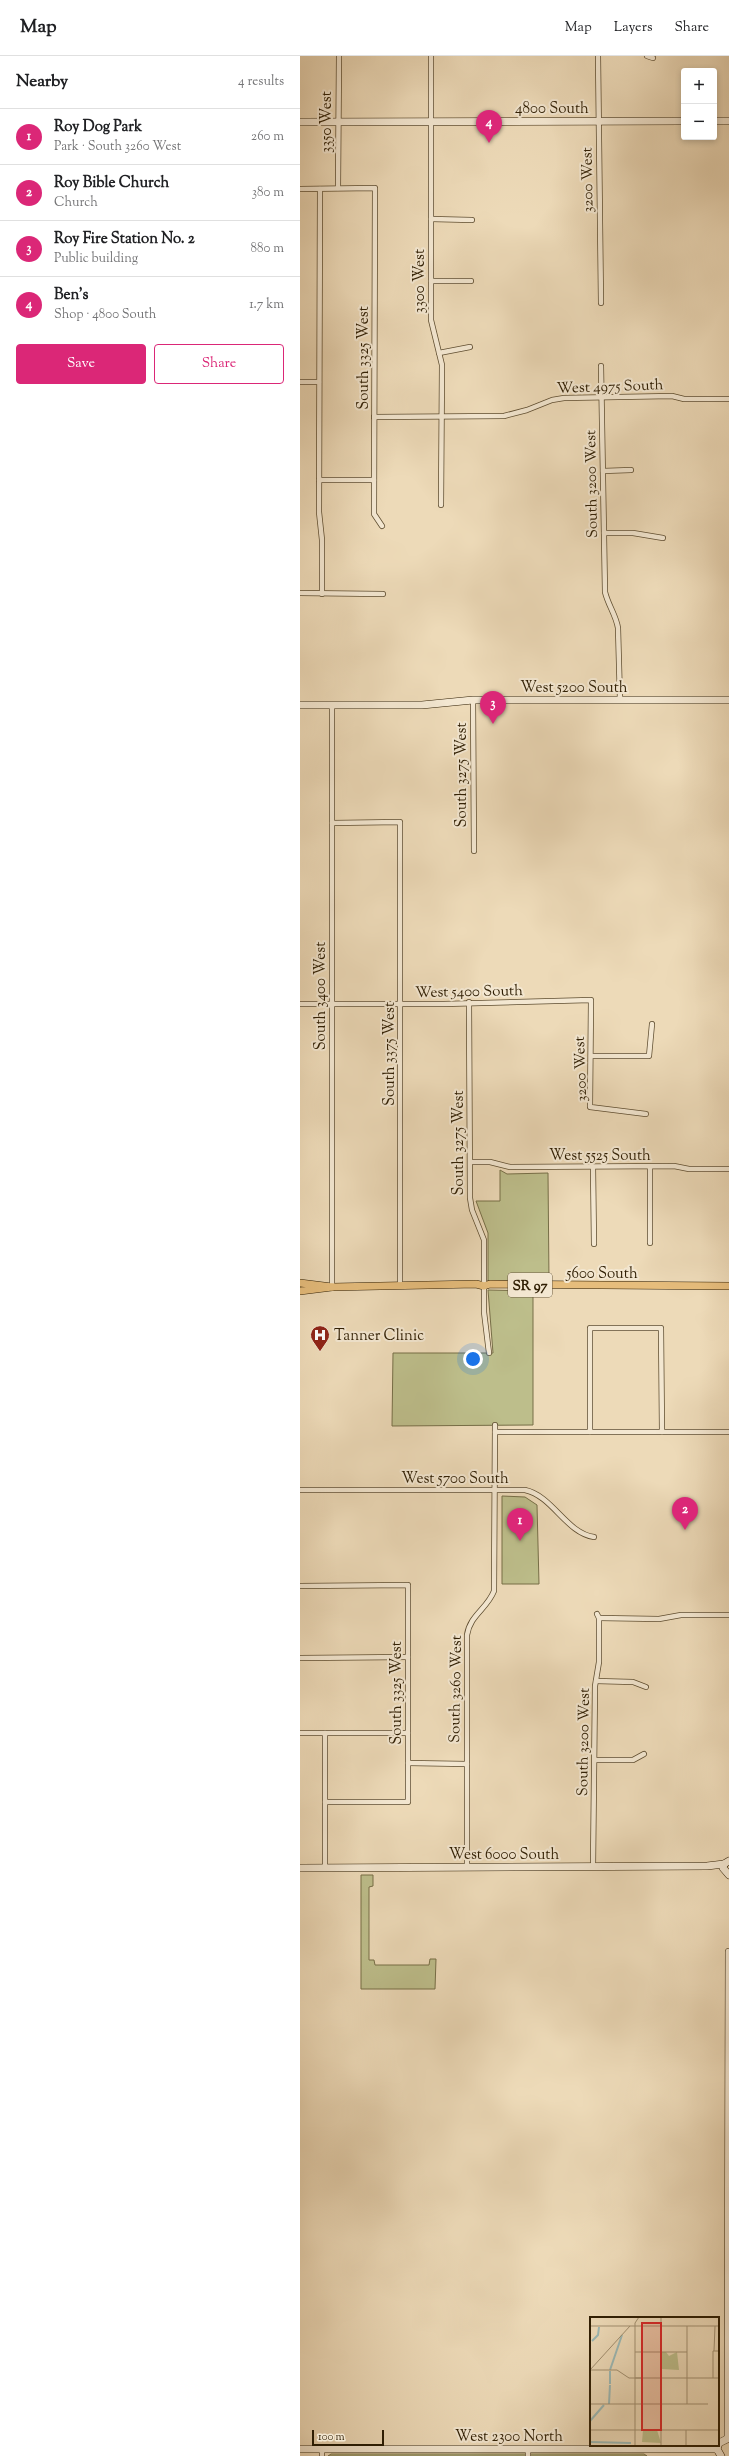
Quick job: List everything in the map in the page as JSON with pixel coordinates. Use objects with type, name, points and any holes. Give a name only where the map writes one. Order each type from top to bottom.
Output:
[{"type":"main road","name":"5600 South","points":[[300,1283],[332,1287]]},
{"type":"main road","name":"5600 South","points":[[300,1291],[332,1287],[476,1284],[484,1286],[490,1284],[729,1286]]},
{"type":"street","name":"3350 West","points":[[338,188],[339,56]]},
{"type":"street","name":"3300 West","points":[[432,56],[431,320],[442,365],[441,505]]},
{"type":"street","name":"3200 West","points":[[598,56],[601,303]]},
{"type":"street","points":[[647,56],[653,58]]},
{"type":"street","name":"4800 South","points":[[300,122],[681,121]]},
{"type":"street","points":[[717,121],[729,121]]},
{"type":"street","points":[[320,188],[319,480],[322,594]]},
{"type":"street","points":[[300,189],[338,188]]},
{"type":"street","name":"South 3325 West","points":[[338,188],[375,188],[374,514],[382,526]]},
{"type":"street","points":[[431,219],[472,220]]},
{"type":"street","points":[[431,281],[471,281]]},
{"type":"street","points":[[439,353],[470,346]]},
{"type":"street","name":"South 3200 West","points":[[601,366],[605,592],[607,602],[617,618],[620,700]]},
{"type":"street","points":[[300,382],[319,382]]},
{"type":"street","name":"West 4975 South","points":[[374,417],[504,416],[527,410],[552,400],[602,397],[672,396],[684,399],[729,399]]},
{"type":"street","points":[[603,471],[632,470]]},
{"type":"street","points":[[319,480],[374,480]]},
{"type":"street","points":[[604,533],[633,533],[663,538]]},
{"type":"street","points":[[300,593],[383,594]]},
{"type":"street","name":"West 5200 South","points":[[300,705],[422,705],[473,700],[729,700]]},
{"type":"street","name":"South 3275 West","points":[[473,700],[474,851]]},
{"type":"street","name":"South 3400 West","points":[[332,705],[332,1287]]},
{"type":"street","name":"South 3375 West","points":[[332,823],[400,822],[400,1286]]},
{"type":"street","name":"3200 West","points":[[591,1000],[590,1107],[646,1114]]},
{"type":"street","name":"West 5400 South","points":[[300,1004],[401,1004],[591,1000]]},
{"type":"street","name":"South 3275 West","points":[[469,1002],[470,1198],[472,1210],[484,1240],[484,1286],[489,1353]]},
{"type":"street","points":[[591,1056],[649,1056],[652,1024]]},
{"type":"street","name":"West 5525 South","points":[[471,1162],[490,1162],[510,1168],[650,1167],[729,1169]]},
{"type":"street","points":[[592,1167],[594,1244]]},
{"type":"street","points":[[650,1167],[650,1243]]},
{"type":"street","points":[[590,1432],[590,1328],[661,1328],[662,1432]]},
{"type":"street","name":"South 3260 West","points":[[466,1867],[467,1634],[471,1620],[487,1605],[494,1591],[495,1425]]},
{"type":"street","points":[[495,1432],[729,1432]]},
{"type":"street","name":"West 5700 South","points":[[300,1490],[531,1491],[583,1535],[594,1537]]},
{"type":"street","name":"South 3325 West","points":[[300,1586],[408,1584],[408,1802],[325,1802]]},
{"type":"street","name":"South 3200 West","points":[[593,1867],[596,1681],[599,1662],[598,1616],[659,1619],[681,1615],[729,1615]]},
{"type":"street","points":[[300,1658],[408,1657]]},
{"type":"street","points":[[596,1681],[633,1682],[646,1687]]},
{"type":"street","points":[[300,1733],[408,1733]]},
{"type":"street","points":[[325,1733],[326,1868]]},
{"type":"street","points":[[595,1760],[632,1760],[644,1754]]},
{"type":"street","points":[[408,1763],[467,1764]]},
{"type":"street","points":[[727,1866],[729,1882]]},
{"type":"street","name":"West 6000 South","points":[[300,1868],[727,1866]]},
{"type":"street","points":[[719,2443],[729,2438],[729,1952]]},
{"type":"street","points":[[718,2446],[717,2449],[721,2456]]},
{"type":"street","name":"West 2300 North","points":[[300,2450],[322,2453],[528,2453],[651,2452],[717,2449]]},
{"type":"green space","points":[[500,1170],[507,1174],[548,1173],[549,1281],[488,1281],[488,1233],[476,1201],[500,1201]]},
{"type":"green space","points":[[488,1290],[533,1291],[533,1425],[392,1426],[393,1353],[493,1353]]},
{"type":"green space","points":[[502,1496],[525,1497],[537,1505],[539,1584],[502,1584]]},
{"type":"green space","points":[[361,1875],[373,1875],[373,1886],[369,1887],[369,1960],[374,1960],[375,1965],[429,1965],[430,1959],[436,1959],[435,1989],[361,1989]]},
{"type":"green space","points":[[331,2454],[644,2454],[647,2456],[328,2456]]},
{"type":"place","name":"Ben's","points":[[489,143]]},
{"type":"place","name":"Roy Fire Station No. 2","points":[[493,724]]},
{"type":"place","name":"Tanner Clinic","points":[[320,1352]]},
{"type":"place","name":"Roy Bible Church","points":[[685,1530]]},
{"type":"place","name":"Roy Dog Park","points":[[520,1541]]}]
